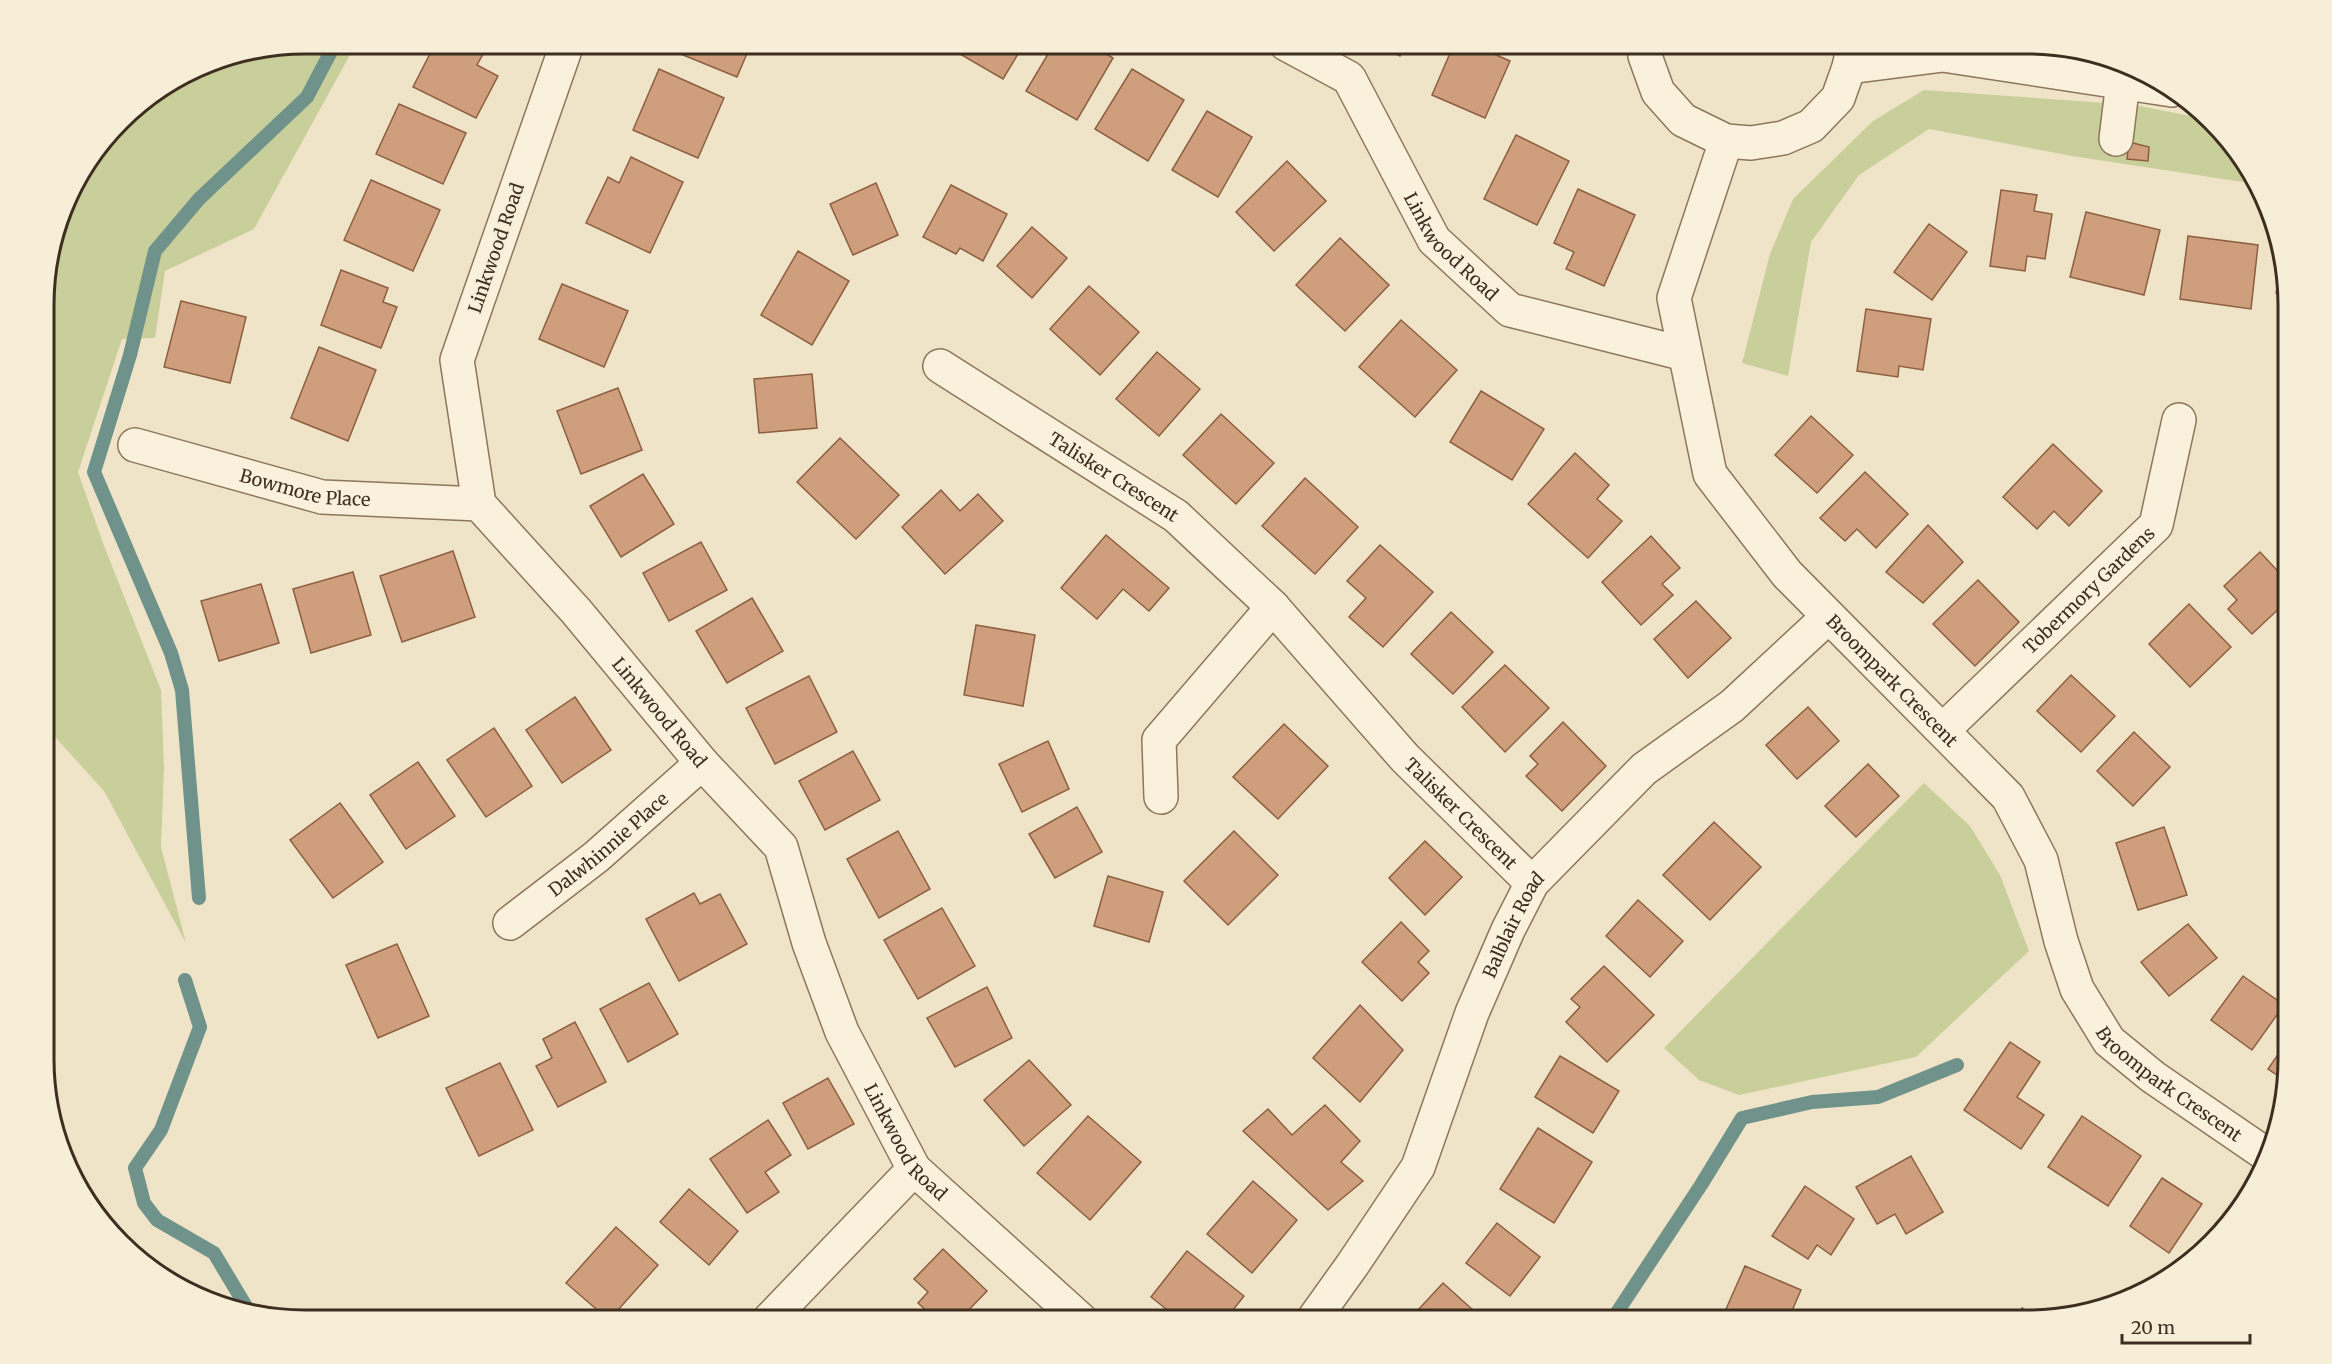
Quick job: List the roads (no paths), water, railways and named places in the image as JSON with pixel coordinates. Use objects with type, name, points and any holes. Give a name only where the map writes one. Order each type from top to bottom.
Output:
[{"type":"street","name":"Linkwood Road","points":[[564,54],[457,360],[479,504],[576,611],[702,763],[781,847],[809,943],[842,1032],[914,1169],[1070,1310]]},
{"type":"street","name":"Linkwood Road","points":[[1305,54],[1349,78],[1434,240],[1510,310],[1685,354]]},
{"type":"street","points":[[1645,54],[1658,92],[1683,120],[1726,141],[1751,143],[1783,138],[1811,126],[1838,98],[1851,56],[1943,55],[2149,86]]},
{"type":"street","points":[[2116,139],[2123,82]]},
{"type":"street","name":"Broompark Crescent","points":[[1726,141],[1674,298],[1710,474],[1787,574],[2008,797],[2041,860],[2061,941],[2077,989],[2109,1041],[2153,1077],[2261,1151]]},
{"type":"street","name":"Talisker Crescent","points":[[940,366],[1176,516],[1273,607],[1405,758],[1532,883]]},
{"type":"street","name":"Tobermory Gardens","points":[[1943,730],[2156,525],[2179,420]]},
{"type":"street","name":"Bowmore Place","points":[[135,445],[322,497],[479,504]]},
{"type":"street","points":[[1161,797],[1159,740],[1273,607]]},
{"type":"street","name":"Balblair Road","points":[[1320,1310],[1418,1167],[1472,1013],[1508,930],[1532,883],[1644,769],[1732,705],[1828,617]]},
{"type":"street","name":"Dalwhinnie Place","points":[[510,922],[597,857],[702,763]]},
{"type":"street","points":[[779,1310],[914,1169]]},
{"type":"waterway","points":[[199,898],[182,690],[171,653],[94,472],[130,355],[155,251],[199,199],[307,97],[330,54]]},
{"type":"waterway","points":[[185,980],[200,1027],[161,1130],[135,1168],[144,1203],[157,1220],[214,1253],[243,1302]]},
{"type":"waterway","points":[[1619,1310],[1742,1118],[1812,1102],[1878,1097],[1957,1065]]}]
